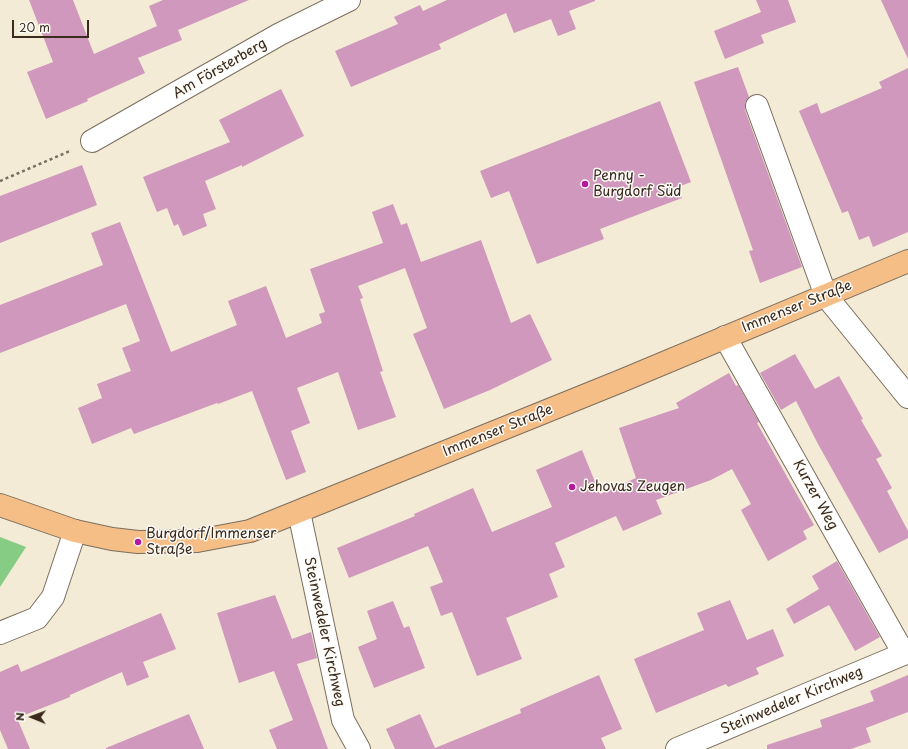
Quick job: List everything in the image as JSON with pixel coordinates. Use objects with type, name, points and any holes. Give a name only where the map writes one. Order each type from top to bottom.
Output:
[{"type":"main road","name":"Immenser Straße","points":[[0,505],[75,531],[112,540],[138,542],[197,541],[250,531],[826,296],[908,261]]},
{"type":"street","name":"Am Försterberg","points":[[92,141],[280,34],[349,0]]},
{"type":"street","points":[[757,106],[826,296],[908,397]]},
{"type":"street","name":"Kurzer Weg","points":[[725,337],[906,653]]},
{"type":"street","name":"Steinwedeler Kirchweg","points":[[299,512],[344,720],[359,749]]},
{"type":"street","points":[[0,633],[37,618],[52,597],[75,531]]},
{"type":"street","name":"Steinwedeler Kirchweg","points":[[677,749],[906,653]]},
{"type":"path","points":[[0,181],[92,141]]},
{"type":"green space","points":[[0,537],[26,547],[0,587]]},
{"type":"building","points":[[29,0],[73,0],[94,54],[157,26],[149,6],[163,0],[249,0],[178,30],[182,40],[138,58],[145,73],[87,99],[88,101],[46,119],[27,72],[53,62]]},
{"type":"building","points":[[447,0],[595,1],[569,11],[576,29],[558,36],[551,19],[514,33],[506,13],[439,44],[441,49],[351,87],[335,51],[398,24],[394,17],[420,5],[423,11]]},
{"type":"building","points":[[756,0],[788,0],[796,22],[761,35],[764,43],[725,59],[714,31],[761,12]]},
{"type":"building","points":[[881,0],[908,0],[908,59]]},
{"type":"building","points":[[738,67],[749,97],[745,103],[745,110],[802,267],[760,283],[749,251],[753,250],[694,82]]},
{"type":"building","points":[[908,68],[908,232],[873,247],[869,236],[859,240],[848,211],[842,213],[799,111],[817,103],[821,114],[882,88],[879,82]]},
{"type":"building","points":[[281,89],[304,136],[242,167],[242,165],[205,181],[216,209],[203,214],[207,226],[183,236],[178,224],[174,226],[167,208],[157,212],[143,177],[230,142],[219,120]]},
{"type":"building","name":"Penny - Burgdorf Süd","points":[[660,101],[691,182],[678,187],[682,198],[600,229],[604,239],[537,264],[509,191],[491,198],[480,171]]},
{"type":"building","points":[[82,165],[97,205],[0,243],[0,196]]},
{"type":"building","points":[[393,204],[401,225],[407,223],[421,262],[481,240],[511,323],[530,314],[552,360],[490,390],[444,409],[413,334],[427,328],[405,268],[358,286],[363,298],[360,299],[383,371],[380,372],[396,417],[358,430],[338,372],[297,388],[310,423],[291,431],[306,472],[286,480],[252,391],[134,434],[131,428],[92,444],[78,408],[102,398],[97,384],[131,371],[122,348],[140,341],[126,304],[0,353],[0,305],[103,265],[91,233],[120,222],[171,352],[237,325],[228,301],[266,286],[286,338],[322,323],[319,314],[325,312],[310,269],[383,243],[372,212]]},
{"type":"building","points":[[795,354],[815,389],[839,376],[863,419],[861,420],[882,456],[876,459],[892,488],[887,491],[908,531],[908,538],[879,553],[818,444],[796,401],[781,410],[760,373]]},
{"type":"building","points":[[729,373],[736,386],[738,385],[759,422],[757,423],[814,525],[803,531],[807,539],[768,561],[741,510],[751,504],[732,469],[711,480],[656,500],[662,514],[623,531],[616,516],[555,543],[565,567],[549,574],[558,597],[506,618],[522,659],[477,676],[452,612],[441,616],[430,587],[443,582],[428,546],[349,578],[337,548],[415,516],[414,514],[473,488],[492,532],[552,507],[536,470],[582,450],[600,494],[636,478],[619,428],[679,408],[676,403]]},
{"type":"building","points":[[837,561],[880,637],[855,651],[829,605],[794,624],[786,609],[819,589],[812,576]]},
{"type":"building","points":[[275,595],[292,639],[311,632],[317,658],[297,664],[328,749],[277,749],[269,730],[293,720],[274,671],[239,683],[217,613]]},
{"type":"building","points":[[730,600],[747,640],[773,629],[784,656],[756,668],[759,674],[728,687],[726,684],[656,713],[634,659],[704,630],[697,613]]},
{"type":"building","points":[[393,601],[404,628],[409,626],[425,668],[374,688],[358,647],[377,639],[367,611]]},
{"type":"building","points":[[161,613],[176,649],[143,662],[149,677],[127,686],[122,672],[70,695],[70,697],[17,718],[30,749],[8,749],[0,730],[0,672],[18,664],[21,672]]},
{"type":"building","points":[[599,675],[622,729],[601,738],[606,749],[395,749],[386,729],[420,714],[435,748],[521,713],[520,709]]},
{"type":"building","points":[[908,675],[908,712],[866,728],[871,742],[851,749],[767,749],[767,745],[822,727],[820,720],[874,701],[870,691]]},
{"type":"building","points":[[189,714],[204,749],[106,749],[106,748]]},
{"type":"place","name":"Penny - Burgdorf Süd","points":[[585,184]]},
{"type":"place","name":"Jehovas Zeugen","points":[[572,487]]},
{"type":"place","name":"Burgdorf/Immenser Straße","points":[[138,542]]}]
